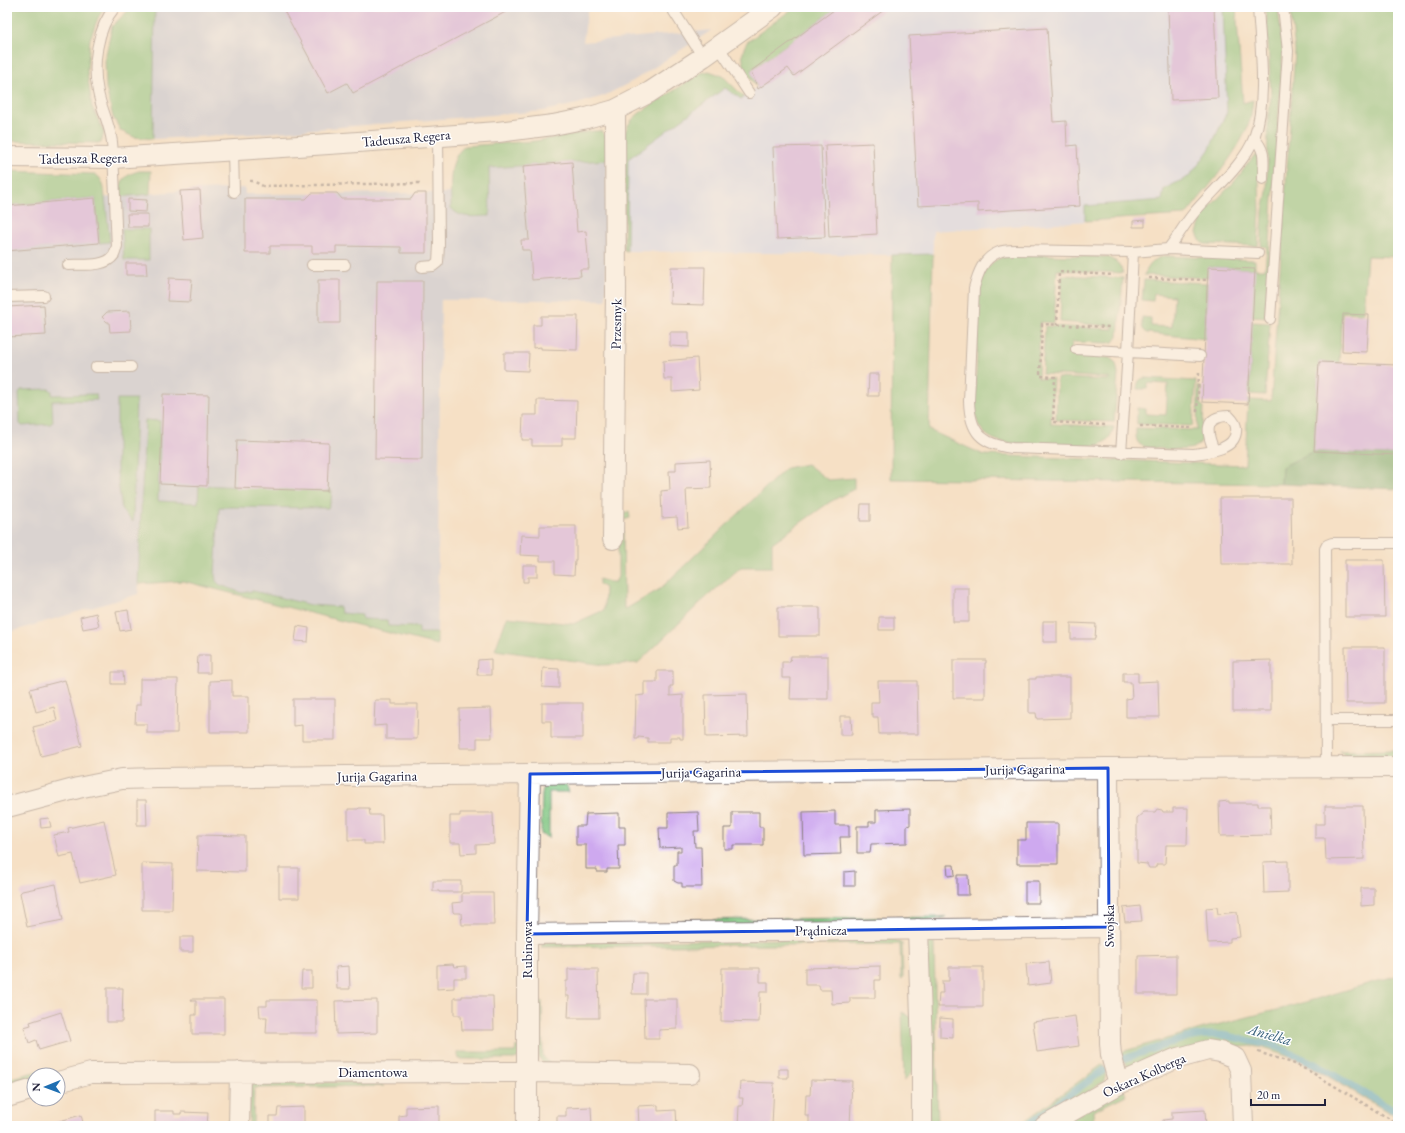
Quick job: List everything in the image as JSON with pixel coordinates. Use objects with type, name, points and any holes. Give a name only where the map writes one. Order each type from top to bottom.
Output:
[{"type":"street","name":"Tadeusza Regera","points":[[7,157],[113,158],[233,151],[438,135],[498,132],[582,120],[615,110],[650,92],[711,52],[773,7]]},
{"type":"street","name":"Przesmyk","points":[[613,539],[616,292],[615,110]]},
{"type":"street","name":"Jurija Gagarina","points":[[7,807],[78,788],[122,779],[1108,768],[1398,767]]},
{"type":"street","name":"Swojska","points":[[1108,768],[1110,1043],[1111,1055],[1118,1084]]},
{"type":"street","name":"Rubinowa","points":[[527,1126],[526,934],[530,774]]},
{"type":"street","name":"Prądnicza","points":[[526,934],[1109,927]]},
{"type":"street","points":[[918,929],[922,1048],[922,1126]]},
{"type":"street","name":"Oskara Kolberga","points":[[1045,1126],[1118,1084],[1175,1059],[1208,1050],[1220,1052],[1234,1058]]},
{"type":"street","points":[[1234,1058],[1240,1071],[1243,1126]]},
{"type":"street","points":[[239,1126],[240,1072]]},
{"type":"street","name":"Diamentowa","points":[[66,1080],[91,1073],[527,1072],[690,1074]]},
{"type":"street","points":[[7,1097],[26,1091]]},
{"type":"lane","points":[[68,265],[101,264],[114,255],[117,246],[112,140],[98,90],[96,64],[98,46],[103,25],[115,7]]},
{"type":"lane","points":[[671,7],[749,93]]},
{"type":"lane","points":[[1168,249],[1193,214],[1222,183],[1244,155],[1254,138],[1259,114],[1261,89],[1261,53],[1258,7]]},
{"type":"lane","points":[[1270,319],[1288,51],[1283,7]]},
{"type":"lane","points":[[422,267],[433,266],[438,262],[444,245],[439,182],[438,135]]},
{"type":"lane","points":[[1254,138],[1263,151],[1263,179]]},
{"type":"lane","points":[[233,151],[234,192]]},
{"type":"lane","points":[[1214,450],[1194,454],[1121,453],[998,447],[976,433],[969,417],[974,288],[978,274],[985,261],[999,252],[1015,250],[1133,252],[1168,249],[1258,253]]},
{"type":"lane","points":[[1121,453],[1133,252]]},
{"type":"lane","points":[[312,265],[345,265]]},
{"type":"lane","points":[[7,297],[44,296]]},
{"type":"lane","points":[[1076,349],[1200,356]]},
{"type":"lane","points":[[96,367],[131,367]]},
{"type":"lane","points":[[1326,767],[1325,549],[1327,545],[1332,543],[1398,543]]},
{"type":"lane","points":[[1326,720],[1398,720]]},
{"type":"path","points":[[233,181],[253,181],[263,186],[439,182]]},
{"type":"path","points":[[1234,1058],[1247,1052],[1253,1052],[1294,1064],[1311,1072],[1398,1124]]},
{"type":"highlighted area","points":[[1108,768],[1109,927],[527,934],[530,774]]},
{"type":"shaded area","points":[[155,7],[588,7],[583,42],[712,30],[633,81],[604,96],[577,104],[543,111],[252,134],[153,139]]},
{"type":"shaded area","points":[[838,7],[1236,7],[1244,119],[1183,215],[933,231],[933,254],[892,255],[627,251],[628,159],[725,88],[741,99],[757,87],[751,71]]},
{"type":"shaded area","points":[[607,160],[606,300],[441,300],[437,645],[183,581],[139,584],[138,594],[7,633],[7,206],[180,191],[245,188],[245,194],[451,193],[452,171]]},
{"type":"green space","points":[[7,7],[105,7],[98,18],[90,39],[87,71],[92,107],[104,132],[101,143],[7,141]]},
{"type":"green space","points":[[132,7],[155,7],[153,139],[134,137],[121,131],[113,117],[106,88],[105,59],[112,26]]},
{"type":"green space","points":[[795,7],[838,7],[751,70],[757,87],[746,71],[744,65],[744,48],[747,42]]},
{"type":"green space","points":[[1223,7],[1236,7],[1243,103],[1253,100],[1251,116],[1247,128],[1233,154],[1186,215],[1085,221],[1085,206],[1162,200],[1164,189],[1190,176],[1209,150],[1227,112]]},
{"type":"green space","points":[[1266,7],[1278,7],[1283,50],[1265,317],[1252,316],[1254,269],[1209,267],[1208,278],[1144,275],[1152,262],[1165,256],[1255,260],[1255,269],[1265,269],[1267,247],[1261,246],[1263,211],[1267,192],[1268,121],[1271,96]]},
{"type":"green space","points":[[1290,7],[1398,7],[1398,257],[1367,256],[1363,313],[1342,312],[1339,363],[1319,362],[1314,451],[1282,467],[1281,484],[891,479],[892,255],[933,254],[929,430],[984,455],[1245,465],[1248,400],[1271,401],[1295,51]]},
{"type":"green space","points":[[709,71],[723,76],[744,97],[741,99],[725,88],[628,159],[627,251],[624,250],[625,133],[628,126],[641,112],[701,73]]},
{"type":"green space","points":[[601,131],[610,140],[607,160],[489,168],[490,216],[464,216],[455,212],[451,208],[451,174],[455,158],[465,146],[535,141]]},
{"type":"green space","points":[[1258,154],[1260,211],[1258,246],[1205,244],[1201,242],[1197,233],[1203,214],[1235,181],[1252,158]]},
{"type":"green space","points":[[7,171],[95,174],[100,179],[104,187],[110,242],[99,243],[95,198],[7,206]]},
{"type":"green space","points":[[139,171],[151,171],[150,194],[119,197],[120,187],[126,177]]},
{"type":"green space","points":[[122,229],[149,229],[149,260],[124,260]]},
{"type":"green space","points":[[1016,254],[1107,257],[1117,263],[1122,270],[1123,273],[1057,270],[1054,323],[1040,322],[1038,378],[1053,379],[1051,424],[1114,427],[1108,440],[1102,443],[1095,446],[1002,442],[985,434],[976,418],[979,287],[984,273],[992,263],[996,260]]},
{"type":"green space","points":[[1062,275],[1123,278],[1118,336],[1113,342],[1108,343],[1072,342],[1071,354],[1110,358],[1116,363],[1118,374],[1114,422],[1056,420],[1057,378],[1109,380],[1109,378],[1042,374],[1045,326],[1113,329],[1113,326],[1060,322]]},
{"type":"green space","points":[[1144,280],[1207,283],[1205,339],[1147,333],[1142,326],[1142,317],[1151,318],[1151,326],[1172,327],[1174,296],[1154,294],[1153,301],[1142,300]]},
{"type":"green space","points":[[1252,322],[1270,323],[1265,395],[1249,394]]},
{"type":"green space","points":[[1145,378],[1196,381],[1193,426],[1137,424],[1137,408],[1146,409],[1146,414],[1166,415],[1168,384],[1148,383],[1147,389],[1137,389],[1140,380]]},
{"type":"green space","points":[[1198,386],[1201,388],[1200,404],[1204,407],[1202,439],[1199,445],[1189,449],[1171,449],[1149,447],[1139,444],[1136,438],[1136,428],[1197,430]]},
{"type":"green space","points":[[49,389],[52,391],[52,395],[96,394],[97,400],[52,401],[53,422],[50,424],[22,426],[20,424],[19,393],[21,390]]},
{"type":"green space","points":[[117,399],[136,399],[133,522],[122,511],[117,473]]},
{"type":"green space","points":[[145,420],[160,421],[158,501],[198,503],[199,485],[332,491],[331,501],[328,508],[219,507],[215,575],[216,581],[220,585],[242,593],[253,591],[311,605],[340,607],[341,613],[362,615],[362,619],[387,620],[388,626],[419,627],[419,633],[437,633],[437,645],[183,581],[138,584]]},
{"type":"green space","points":[[1314,451],[1398,455],[1398,489],[1281,484],[1282,467]]},
{"type":"green space","points":[[807,464],[828,480],[854,478],[854,489],[830,502],[772,543],[772,567],[741,567],[700,603],[638,663],[604,665],[495,650],[507,617],[573,624],[604,610],[605,588],[599,584],[599,579],[615,582],[618,577],[618,520],[621,515],[629,511],[630,518],[623,520],[624,610],[660,589],[786,468]]},
{"type":"green space","points":[[1398,750],[1398,756],[1347,756],[1339,751]]},
{"type":"green space","points":[[548,784],[566,784],[569,792],[549,792],[549,838],[541,834],[542,794],[543,789]]},
{"type":"green space","points":[[946,917],[919,923],[682,926],[682,920]]},
{"type":"green space","points":[[890,938],[902,943],[903,978],[901,979],[900,944],[541,947],[543,942]]},
{"type":"green space","points":[[932,939],[934,943],[938,1126],[929,1126],[926,947]]},
{"type":"green space","points":[[1398,975],[1398,1118],[1304,1062],[1263,1048],[1252,1046],[1241,1047],[1235,1050],[1128,1067],[1121,1052],[1204,1028],[1292,1006]]},
{"type":"green space","points":[[542,1001],[543,1056],[551,1065],[544,1063],[539,1056],[538,1002]]},
{"type":"green space","points":[[902,1012],[916,1020],[915,1069],[904,1081]]},
{"type":"green space","points":[[516,1046],[522,1049],[518,1058],[514,1059],[459,1059],[457,1052],[515,1052]]},
{"type":"green space","points":[[1103,1064],[1106,1073],[1103,1082],[1062,1110],[1033,1126],[1010,1126],[1023,1122]]},
{"type":"green space","points":[[26,1074],[26,1081],[7,1086],[7,1079]]},
{"type":"green space","points":[[380,1082],[384,1086],[254,1088],[253,1126],[249,1126],[250,1088],[254,1083]]},
{"type":"green space","points":[[1124,1089],[1126,1095],[1093,1111],[1094,1126],[1058,1126]]},
{"type":"building","points":[[282,7],[515,7],[353,93],[347,83],[328,93]]},
{"type":"building","points":[[838,7],[888,7],[794,76],[788,68],[758,89],[751,71]]},
{"type":"building","points":[[1168,7],[1214,7],[1218,98],[1171,100]]},
{"type":"building","points":[[1047,28],[1053,122],[1066,121],[1067,146],[1077,145],[1080,206],[978,212],[978,203],[918,206],[909,36]]},
{"type":"building","points":[[873,143],[877,234],[829,237],[825,145]]},
{"type":"building","points":[[821,146],[825,237],[777,239],[773,147]]},
{"type":"building","points":[[572,162],[577,232],[586,231],[589,269],[580,269],[581,276],[532,280],[530,250],[522,250],[521,240],[529,240],[523,166]]},
{"type":"building","points":[[200,190],[203,238],[184,240],[180,191]]},
{"type":"building","points":[[312,193],[337,193],[342,199],[411,199],[415,193],[426,193],[426,253],[401,253],[401,247],[336,246],[336,253],[312,253],[312,246],[270,246],[270,253],[245,253],[245,199],[306,199]]},
{"type":"building","points":[[95,198],[99,243],[7,251],[7,206]]},
{"type":"building","points":[[128,199],[147,200],[146,212],[128,211]]},
{"type":"building","points":[[127,214],[148,214],[148,227],[128,227]]},
{"type":"building","points":[[1145,220],[1145,227],[1133,227],[1133,221]]},
{"type":"building","points":[[126,263],[146,263],[147,275],[126,275]]},
{"type":"building","points":[[671,267],[705,267],[704,305],[670,304]]},
{"type":"building","points":[[1208,267],[1255,269],[1248,404],[1202,402]]},
{"type":"building","points":[[169,278],[192,279],[190,302],[167,301]]},
{"type":"building","points":[[318,280],[340,280],[340,323],[318,323]]},
{"type":"building","points":[[377,281],[423,281],[422,460],[375,459]]},
{"type":"building","points":[[44,305],[46,335],[7,337],[7,307]]},
{"type":"building","points":[[130,311],[131,331],[110,332],[109,322],[102,317],[107,312]]},
{"type":"building","points":[[1343,314],[1369,315],[1367,352],[1342,351]]},
{"type":"building","points":[[541,316],[578,316],[577,350],[541,349],[541,347],[533,348],[533,325],[541,325]]},
{"type":"building","points":[[670,332],[689,332],[689,347],[670,346]]},
{"type":"building","points":[[504,353],[529,353],[528,371],[504,370]]},
{"type":"building","points":[[697,358],[699,390],[672,392],[672,379],[664,379],[663,361]]},
{"type":"building","points":[[1319,362],[1398,365],[1398,455],[1314,451]]},
{"type":"building","points":[[869,374],[879,374],[879,396],[868,396]]},
{"type":"building","points":[[163,394],[209,395],[207,486],[160,484]]},
{"type":"building","points":[[537,400],[577,401],[576,438],[562,438],[562,446],[532,446],[532,440],[522,440],[523,415],[537,415]]},
{"type":"building","points":[[237,440],[329,443],[327,491],[235,488]]},
{"type":"building","points":[[710,460],[711,488],[686,489],[688,527],[678,528],[677,517],[662,518],[661,491],[670,490],[669,471],[676,471],[676,462]]},
{"type":"building","points":[[1220,498],[1291,498],[1292,564],[1221,564]]},
{"type":"building","points":[[861,504],[870,504],[870,521],[860,521]]},
{"type":"building","points":[[540,526],[576,526],[576,560],[574,575],[555,574],[555,561],[540,561],[540,556],[520,555],[521,535],[540,536]]},
{"type":"building","points":[[1345,560],[1384,560],[1385,617],[1345,617]]},
{"type":"building","points":[[523,565],[537,565],[537,577],[528,577],[528,582],[523,582]]},
{"type":"building","points":[[953,588],[969,588],[969,622],[953,622]]},
{"type":"building","points":[[778,607],[820,607],[820,636],[778,636]]},
{"type":"building","points":[[128,610],[131,629],[120,631],[116,612]]},
{"type":"building","points":[[96,613],[99,626],[83,629],[80,617]]},
{"type":"building","points":[[879,617],[894,617],[894,630],[879,630]]},
{"type":"building","points":[[1043,621],[1057,621],[1057,642],[1043,642]]},
{"type":"building","points":[[1071,623],[1096,624],[1095,639],[1071,639]]},
{"type":"building","points":[[297,626],[309,628],[308,642],[295,641]]},
{"type":"building","points":[[1345,647],[1385,647],[1385,703],[1346,703]]},
{"type":"building","points":[[198,655],[210,655],[210,673],[197,673]]},
{"type":"building","points":[[791,656],[828,656],[828,699],[790,699],[791,678],[782,678],[782,662],[790,662]]},
{"type":"building","points":[[491,659],[491,675],[477,675],[478,660]]},
{"type":"building","points":[[953,660],[986,660],[985,698],[953,698]]},
{"type":"building","points":[[1271,660],[1271,711],[1233,711],[1233,661]]},
{"type":"building","points":[[543,668],[559,669],[559,688],[542,687]]},
{"type":"building","points":[[657,671],[673,671],[673,686],[670,686],[670,696],[683,695],[683,739],[680,739],[680,737],[670,737],[670,742],[648,742],[648,738],[638,737],[638,739],[635,739],[636,696],[644,695],[644,682],[657,682]]},
{"type":"building","points":[[112,672],[123,672],[124,684],[112,684]]},
{"type":"building","points":[[1123,673],[1138,673],[1138,682],[1158,681],[1159,717],[1126,717],[1126,699],[1132,698],[1131,682],[1123,682]]},
{"type":"building","points":[[1036,677],[1070,677],[1070,718],[1037,719],[1036,713],[1029,713],[1029,679],[1036,679]]},
{"type":"building","points":[[140,679],[178,679],[177,733],[147,733],[147,724],[135,724],[136,705],[140,705]]},
{"type":"building","points":[[65,680],[82,746],[41,756],[33,727],[57,721],[54,707],[36,712],[30,689]]},
{"type":"building","points":[[232,680],[232,696],[249,696],[249,732],[210,732],[210,681]]},
{"type":"building","points":[[878,681],[917,681],[918,734],[879,734],[878,717],[873,717],[873,714],[871,714],[871,702],[879,702]]},
{"type":"building","points":[[747,694],[748,736],[706,737],[705,695]]},
{"type":"building","points":[[293,699],[335,699],[335,740],[302,740],[302,725],[293,726]]},
{"type":"building","points":[[375,700],[392,700],[392,704],[418,704],[417,739],[386,739],[386,725],[374,726]]},
{"type":"building","points":[[542,703],[583,703],[583,738],[551,738],[551,721],[542,721]]},
{"type":"building","points":[[491,708],[492,738],[477,738],[477,748],[460,748],[459,709]]},
{"type":"building","points":[[840,716],[851,716],[852,735],[840,735]]},
{"type":"building","points":[[137,800],[146,800],[147,825],[137,825]]},
{"type":"building","points":[[1229,801],[1229,803],[1258,803],[1258,806],[1270,806],[1271,835],[1220,836],[1219,802]]},
{"type":"building","points":[[1325,806],[1363,806],[1364,859],[1326,860],[1325,838],[1315,838],[1315,824],[1325,824]]},
{"type":"building","points":[[369,808],[370,815],[382,815],[383,844],[364,844],[364,840],[348,840],[348,809]]},
{"type":"building","points":[[1173,808],[1188,808],[1187,845],[1166,845],[1165,864],[1157,864],[1155,868],[1149,868],[1147,864],[1137,863],[1137,818],[1144,812],[1155,812],[1157,809],[1162,810],[1163,812],[1173,812]]},
{"type":"building","points":[[910,809],[910,825],[907,826],[907,843],[871,844],[870,853],[857,853],[857,826],[869,826],[869,822],[876,822],[876,810]]},
{"type":"building","points":[[835,811],[835,825],[849,825],[849,837],[840,837],[841,854],[804,855],[803,812]]},
{"type":"building","points":[[698,812],[699,831],[694,831],[695,847],[701,847],[702,887],[682,887],[682,883],[674,881],[674,865],[677,865],[677,851],[681,851],[681,847],[660,848],[659,828],[668,828],[668,813]]},
{"type":"building","points":[[732,812],[759,812],[759,827],[763,827],[763,845],[733,845],[733,849],[724,849],[724,828],[732,828]]},
{"type":"building","points":[[460,813],[493,813],[494,844],[476,845],[476,853],[461,854],[460,843],[450,843],[450,816],[460,816]]},
{"type":"building","points":[[619,813],[619,827],[625,827],[625,845],[618,845],[619,869],[607,869],[607,872],[597,872],[597,869],[586,869],[586,845],[576,845],[576,826],[585,826],[586,814]]},
{"type":"building","points":[[49,818],[51,827],[41,828],[40,819]]},
{"type":"building","points":[[104,820],[116,875],[80,883],[73,854],[59,857],[54,835],[69,832],[68,828]]},
{"type":"building","points":[[1026,823],[1058,823],[1058,864],[1017,864],[1017,840],[1026,840]]},
{"type":"building","points":[[198,835],[245,836],[245,872],[197,871]]},
{"type":"building","points":[[1288,861],[1288,892],[1264,893],[1263,862]]},
{"type":"building","points":[[142,863],[173,864],[172,910],[142,910]]},
{"type":"building","points":[[947,865],[954,865],[955,875],[948,876]]},
{"type":"building","points":[[279,868],[299,868],[299,898],[279,898]]},
{"type":"building","points":[[855,871],[855,886],[844,886],[844,872]]},
{"type":"building","points":[[957,875],[968,875],[969,895],[957,895]]},
{"type":"building","points":[[433,881],[461,881],[461,892],[433,891]]},
{"type":"building","points":[[1025,881],[1039,881],[1039,903],[1025,903]]},
{"type":"building","points":[[56,884],[63,920],[27,927],[20,893],[22,891]]},
{"type":"building","points":[[1361,888],[1374,888],[1374,905],[1361,906]]},
{"type":"building","points":[[462,893],[493,893],[494,925],[462,925],[461,913],[453,912],[452,903],[462,902]]},
{"type":"building","points":[[1140,906],[1142,921],[1125,922],[1123,908]]},
{"type":"building","points":[[1217,907],[1218,914],[1237,912],[1240,937],[1230,938],[1230,942],[1208,943],[1206,908]]},
{"type":"building","points":[[180,937],[193,937],[193,952],[180,952]]},
{"type":"building","points":[[1176,955],[1176,994],[1138,994],[1138,956]]},
{"type":"building","points":[[1049,962],[1051,983],[1028,986],[1026,964]]},
{"type":"building","points":[[453,964],[454,967],[466,966],[466,978],[454,978],[454,988],[437,989],[437,965]]},
{"type":"building","points":[[349,966],[350,989],[337,989],[336,967]]},
{"type":"building","points":[[880,966],[880,980],[875,980],[875,998],[850,998],[850,1003],[832,1004],[831,990],[820,990],[819,985],[805,985],[805,968]]},
{"type":"building","points":[[949,967],[983,967],[983,1007],[938,1007],[939,993],[943,993],[942,981],[949,981]]},
{"type":"building","points":[[722,968],[760,968],[760,982],[768,982],[768,992],[760,992],[759,1022],[721,1021]]},
{"type":"building","points":[[568,969],[598,969],[599,1018],[568,1018],[569,996],[566,996],[566,981],[568,981]]},
{"type":"building","points":[[302,971],[312,971],[312,988],[301,988]]},
{"type":"building","points":[[633,973],[646,973],[646,994],[632,994]]},
{"type":"building","points":[[107,988],[123,988],[122,1022],[107,1022]]},
{"type":"building","points":[[462,996],[493,996],[494,1030],[462,1030],[461,1015],[454,1015],[454,998],[462,998]]},
{"type":"building","points":[[191,999],[224,999],[224,1034],[192,1034],[192,1015],[196,1015],[196,1001],[192,1001]]},
{"type":"building","points":[[644,999],[677,999],[677,1029],[659,1030],[659,1039],[645,1039]]},
{"type":"building","points":[[267,1000],[317,1000],[317,1033],[266,1033],[267,1017],[260,1017],[259,1006],[267,1006]]},
{"type":"building","points":[[377,1000],[377,1033],[336,1034],[335,1001]]},
{"type":"building","points":[[61,1012],[70,1041],[39,1050],[36,1040],[29,1043],[24,1027],[31,1025],[30,1022]]},
{"type":"building","points":[[1075,1016],[1079,1046],[1037,1052],[1033,1022]]},
{"type":"building","points":[[940,1018],[953,1019],[953,1038],[940,1037]]},
{"type":"building","points":[[779,1069],[788,1069],[788,1078],[779,1078]]},
{"type":"building","points":[[811,1080],[852,1081],[850,1126],[809,1126],[809,1116],[805,1116],[806,1095],[810,1095]]},
{"type":"building","points":[[740,1082],[774,1083],[772,1126],[738,1126],[739,1106],[742,1106],[743,1098],[739,1098]]},
{"type":"building","points":[[658,1105],[658,1111],[676,1110],[677,1126],[639,1126],[638,1106]]},
{"type":"building","points":[[439,1106],[439,1126],[399,1126],[399,1116],[406,1115],[406,1107]]},
{"type":"building","points":[[304,1107],[304,1126],[270,1126],[270,1116],[277,1116],[278,1108]]},
{"type":"building","points":[[591,1107],[592,1126],[562,1126],[562,1124],[557,1124],[557,1116],[566,1116],[566,1108]]},
{"type":"building","points":[[1205,1110],[1206,1126],[1163,1126],[1163,1120],[1172,1119],[1172,1112]]},
{"type":"building","points":[[155,1111],[174,1111],[174,1114],[181,1114],[181,1112],[208,1113],[207,1126],[155,1126]]},
{"type":"building","points":[[81,1115],[84,1126],[42,1126]]},
{"type":"waterway","name":"Anielka","points":[[1123,1059],[1186,1038],[1206,1035],[1222,1035],[1275,1046],[1315,1064],[1398,1113]]},
{"type":"waterway","name":"Anielka","points":[[1026,1126],[1104,1070]]}]
